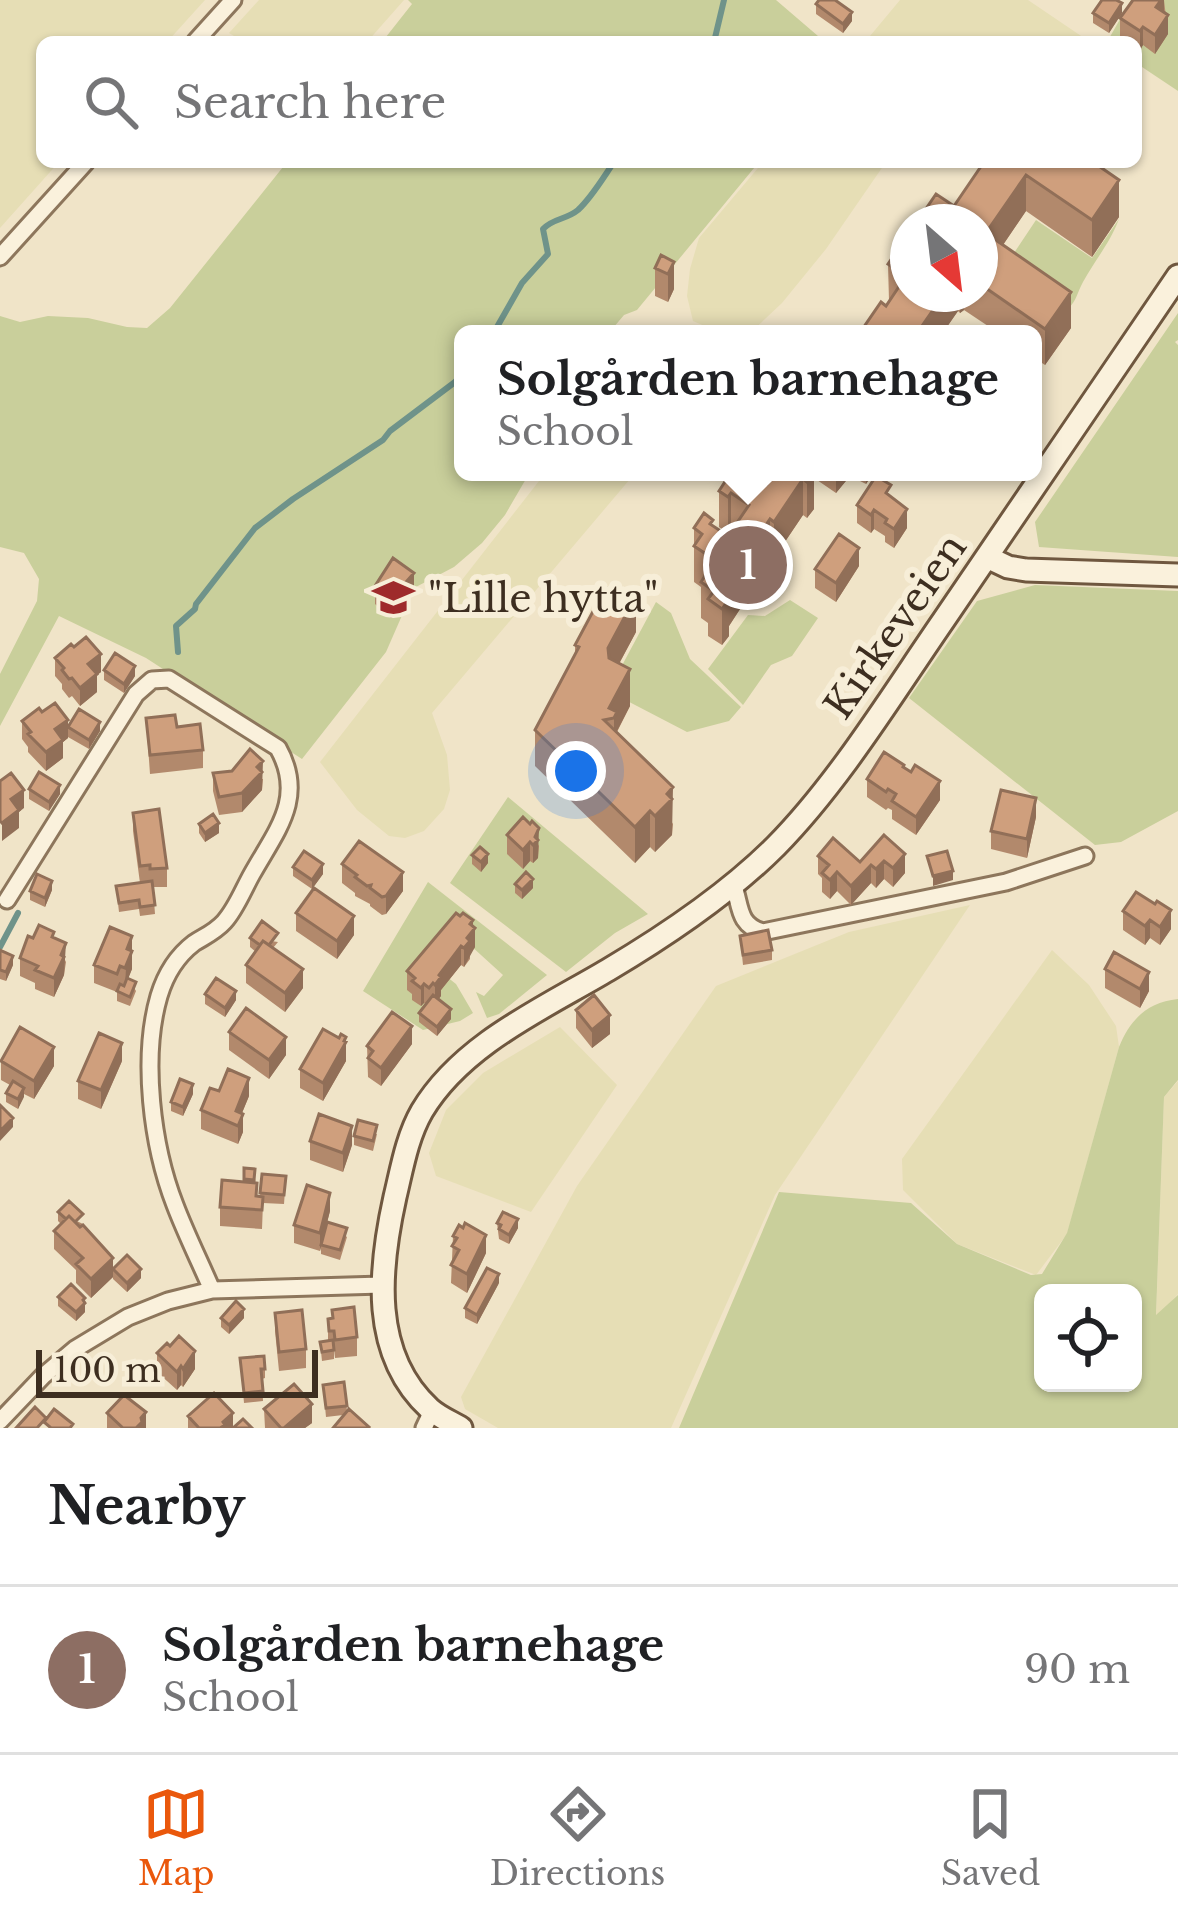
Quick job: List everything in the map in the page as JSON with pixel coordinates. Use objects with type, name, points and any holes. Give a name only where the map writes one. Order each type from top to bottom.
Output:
[{"type":"main road","name":"Kirkeveien","points":[[1042,475],[1178,276]]},
{"type":"main road","name":"Kirkeveien","points":[[461,1428],[428,1420],[388,1341],[382,1307],[388,1228],[420,1115],[440,1085],[491,1042],[634,954],[734,883],[775,847],[815,803],[1038,481]]},
{"type":"main road","points":[[987,556],[1026,570],[1178,575]]},
{"type":"street","points":[[200,36],[232,0]]},
{"type":"street","points":[[0,257],[81,168]]},
{"type":"street","points":[[7,900],[136,694],[152,680],[169,679],[278,748],[287,764],[291,783],[287,812],[229,916],[173,964],[160,993],[149,1040],[159,1150],[173,1202],[212,1290]]},
{"type":"street","points":[[734,883],[741,919],[749,928],[763,932],[1006,882],[1085,856]]},
{"type":"street","points":[[0,1421],[75,1349],[128,1317],[168,1301],[212,1290],[382,1285]]},
{"type":"shaded area","points":[[0,0],[205,0],[172,36],[36,36],[36,168],[54,168],[0,228]]},
{"type":"shaded area","points":[[259,0],[404,0],[372,36],[229,33]]},
{"type":"shaded area","points":[[900,0],[1028,0],[1081,36],[870,36]]},
{"type":"shaded area","points":[[758,168],[882,168],[826,249],[759,325],[693,321],[687,296],[699,238]]},
{"type":"shaded area","points":[[539,481],[628,481],[432,713],[447,755],[450,790],[444,809],[424,831],[405,838],[389,836],[357,810],[320,762]]},
{"type":"shaded area","points":[[970,905],[775,1195],[671,1428],[498,1428],[465,1409],[461,1397],[577,1186],[716,986],[849,932]]},
{"type":"shaded area","points":[[1052,950],[1089,985],[1116,1026],[1119,1047],[1067,1234],[1036,1275],[957,1244],[903,1190],[902,1159]]},
{"type":"shaded area","points":[[560,1027],[617,1085],[531,1212],[436,1176],[429,1153],[446,1110],[483,1073]]},
{"type":"shaded area","points":[[1178,1081],[1178,1294],[1156,1318],[1164,1097]]},
{"type":"green space","points":[[408,0],[776,0],[818,36],[387,36],[412,4]]},
{"type":"green space","points":[[1131,0],[1178,0],[1178,91],[1142,67],[1142,36],[1110,36]]},
{"type":"green space","points":[[282,168],[754,168],[637,310],[616,325],[454,325],[454,481],[525,481],[482,543],[454,567],[414,588],[386,652],[302,759],[146,658],[59,616],[0,726],[0,674],[37,601],[39,579],[24,553],[0,547],[0,316],[20,322],[48,316],[88,318],[147,328],[170,308]]},
{"type":"green space","points":[[1119,219],[1068,309],[1004,268],[1036,220],[1092,258]]},
{"type":"green space","points":[[1178,313],[1178,557],[1039,547],[1035,522]]},
{"type":"green space","points":[[1035,585],[1178,591],[1178,811],[1121,842],[1095,845],[909,698],[977,601]]},
{"type":"green space","points":[[790,600],[818,618],[792,656],[771,665],[743,705],[708,669],[748,615],[765,616]]},
{"type":"green space","points":[[656,602],[671,613],[690,659],[741,707],[729,721],[687,732],[612,693],[611,686]]},
{"type":"green space","points":[[508,797],[648,914],[566,972],[450,883]]},
{"type":"green space","points":[[428,882],[547,975],[499,1014],[487,1018],[476,992],[484,996],[503,975],[470,945],[437,969],[456,984],[473,1013],[423,1030],[363,991]]},
{"type":"green space","points":[[1178,999],[1178,1080],[1164,1097],[1156,1315],[1178,1295],[1178,1428],[679,1428],[779,1192],[911,1203],[957,1244],[1031,1275],[1042,1274],[1067,1233],[1123,1037],[1141,1014]]},
{"type":"building","points":[[835,0],[852,12],[843,24],[816,4]]},
{"type":"building","points":[[1102,0],[1122,3],[1109,23],[1093,13]]},
{"type":"building","points":[[1133,0],[1161,0],[1156,7],[1168,15],[1155,35],[1120,18]]},
{"type":"building","points":[[980,168],[1102,168],[1119,180],[1092,220],[1026,175],[998,216],[998,204],[955,204]]},
{"type":"building","points":[[936,194],[951,204],[929,204]]},
{"type":"building","points":[[998,242],[1071,292],[1045,329],[998,296]]},
{"type":"building","points":[[661,255],[674,262],[668,274],[655,268]]},
{"type":"building","points":[[890,300],[890,312],[932,312],[923,325],[865,325],[881,302],[886,306]]},
{"type":"building","points":[[725,481],[802,481],[749,550],[753,553],[724,596],[729,599],[722,609],[708,599],[714,591],[701,582],[715,560],[694,546],[702,534],[694,528],[704,513],[713,520],[710,524],[728,536],[749,505],[719,491]]},
{"type":"building","points":[[873,481],[884,481],[891,485],[886,493],[907,509],[894,529],[874,510],[871,515],[857,505]]},
{"type":"building","points":[[839,534],[859,548],[836,583],[815,569]]},
{"type":"building","points":[[393,558],[414,573],[391,599],[375,586]]},
{"type":"building","points":[[616,585],[636,596],[608,648],[609,658],[630,669],[609,708],[617,712],[614,718],[604,720],[673,787],[667,794],[672,799],[655,816],[650,811],[635,827],[535,730],[606,587],[613,591]]},
{"type":"building","points":[[86,637],[101,654],[88,664],[97,674],[80,688],[55,658]]},
{"type":"building","points":[[115,653],[135,666],[124,684],[104,670]]},
{"type":"building","points":[[55,703],[68,720],[55,729],[63,740],[46,752],[22,721]]},
{"type":"building","points":[[79,709],[100,722],[89,740],[68,727]]},
{"type":"building","points":[[175,715],[177,727],[200,724],[203,750],[150,755],[146,718]]},
{"type":"building","points":[[250,749],[263,761],[257,767],[262,772],[242,793],[219,797],[213,773],[232,771]]},
{"type":"building","points":[[884,752],[911,772],[915,765],[940,781],[916,817],[892,801],[896,794],[867,779]]},
{"type":"building","points":[[39,772],[60,785],[49,802],[29,789]]},
{"type":"building","points":[[11,773],[24,790],[11,799],[19,810],[2,823],[0,781]]},
{"type":"building","points":[[1001,790],[1036,798],[1027,839],[991,831]]},
{"type":"building","points":[[159,809],[167,868],[150,869],[150,865],[140,866],[133,813]]},
{"type":"building","points":[[213,814],[219,823],[205,833],[199,824]]},
{"type":"building","points":[[523,817],[539,828],[538,840],[523,850],[507,835]]},
{"type":"building","points":[[884,835],[905,854],[893,868],[884,861],[876,869],[871,865],[851,886],[837,872],[830,880],[822,873],[829,865],[818,856],[833,838],[860,862]]},
{"type":"building","points":[[359,841],[403,872],[386,896],[342,864]]},
{"type":"building","points":[[480,847],[488,854],[481,862],[472,855]]},
{"type":"building","points":[[304,851],[323,864],[312,880],[293,867]]},
{"type":"building","points":[[947,851],[953,871],[933,876],[927,856]]},
{"type":"building","points":[[526,872],[533,879],[522,890],[515,884]]},
{"type":"building","points":[[37,874],[52,881],[45,898],[30,891]]},
{"type":"building","points":[[152,881],[155,905],[140,907],[139,900],[119,903],[116,886]]},
{"type":"building","points":[[314,888],[354,916],[337,941],[296,913]]},
{"type":"building","points":[[1136,892],[1171,910],[1160,927],[1150,920],[1145,926],[1123,911]]},
{"type":"building","points":[[456,913],[473,920],[470,941],[461,946],[435,985],[421,988],[407,971]]},
{"type":"building","points":[[262,921],[278,933],[269,945],[250,938]]},
{"type":"building","points":[[39,925],[66,943],[54,978],[20,958],[28,936],[33,938]]},
{"type":"building","points":[[110,927],[132,936],[127,949],[132,951],[117,974],[94,965]]},
{"type":"building","points":[[768,930],[772,950],[743,955],[740,936]]},
{"type":"building","points":[[263,941],[303,969],[285,993],[246,965]]},
{"type":"building","points":[[0,950],[13,956],[6,972],[0,970]]},
{"type":"building","points":[[1114,952],[1149,972],[1140,989],[1105,969]]},
{"type":"building","points":[[127,978],[136,982],[130,997],[117,991]]},
{"type":"building","points":[[216,978],[236,991],[225,1008],[205,994]]},
{"type":"building","points":[[433,995],[451,1009],[437,1027],[419,1013]]},
{"type":"building","points":[[594,995],[610,1015],[592,1030],[576,1010]]},
{"type":"building","points":[[246,1008],[286,1037],[269,1060],[229,1032]]},
{"type":"building","points":[[392,1012],[412,1026],[381,1068],[368,1058],[373,1051],[367,1046]]},
{"type":"building","points":[[20,1027],[54,1047],[34,1081],[1,1061]]},
{"type":"building","points":[[323,1029],[339,1038],[341,1034],[346,1042],[323,1083],[300,1069]]},
{"type":"building","points":[[99,1033],[122,1043],[101,1090],[78,1081]]},
{"type":"building","points":[[228,1069],[249,1078],[236,1111],[243,1114],[238,1126],[201,1110],[210,1088],[219,1091]]},
{"type":"building","points":[[180,1079],[193,1084],[183,1107],[171,1102]]},
{"type":"building","points":[[13,1081],[24,1088],[18,1099],[6,1093]]},
{"type":"building","points":[[0,1105],[13,1118],[0,1131]]},
{"type":"building","points":[[319,1114],[352,1126],[343,1153],[310,1141]]},
{"type":"building","points":[[358,1120],[377,1125],[373,1141],[354,1136]]},
{"type":"building","points":[[244,1168],[255,1169],[254,1180],[244,1179]]},
{"type":"building","points":[[262,1174],[286,1176],[284,1195],[260,1193]]},
{"type":"building","points":[[222,1180],[257,1183],[262,1210],[220,1207]]},
{"type":"building","points":[[307,1185],[330,1193],[320,1233],[294,1225]]},
{"type":"building","points":[[69,1201],[83,1214],[75,1222],[58,1212]]},
{"type":"building","points":[[503,1212],[518,1219],[509,1235],[497,1223]]},
{"type":"building","points":[[69,1216],[113,1258],[91,1279],[76,1264],[83,1258],[54,1231]]},
{"type":"building","points":[[327,1222],[347,1228],[340,1250],[321,1245]]},
{"type":"building","points":[[465,1223],[486,1235],[467,1274],[451,1265],[459,1250],[452,1246],[457,1238],[453,1236]]},
{"type":"building","points":[[127,1255],[141,1269],[127,1283],[113,1269]]},
{"type":"building","points":[[487,1268],[499,1274],[477,1315],[465,1308]]},
{"type":"building","points":[[71,1284],[85,1298],[76,1312],[58,1297]]},
{"type":"building","points":[[236,1301],[244,1309],[229,1325],[221,1318]]},
{"type":"building","points":[[354,1307],[357,1337],[335,1340],[334,1331],[329,1331],[332,1310]]},
{"type":"building","points":[[302,1310],[306,1349],[279,1352],[275,1313]]},
{"type":"building","points":[[179,1336],[195,1351],[177,1372],[157,1353]]},
{"type":"building","points":[[333,1340],[334,1350],[322,1352],[320,1342]]},
{"type":"building","points":[[264,1356],[263,1391],[244,1393],[240,1358]]},
{"type":"building","points":[[344,1382],[347,1406],[326,1408],[323,1385]]},
{"type":"building","points":[[294,1384],[312,1404],[281,1428],[264,1409]]},
{"type":"building","points":[[214,1393],[233,1413],[220,1428],[199,1428],[188,1416]]},
{"type":"building","points":[[124,1395],[146,1412],[136,1428],[123,1428],[107,1413]]},
{"type":"building","points":[[35,1407],[46,1418],[37,1428],[16,1428]]},
{"type":"building","points":[[54,1409],[73,1424],[70,1428],[51,1428],[44,1422]]},
{"type":"building","points":[[349,1409],[369,1427],[333,1428]]},
{"type":"waterway","points":[[715,36],[724,0]]},
{"type":"waterway","points":[[498,325],[522,283],[548,254],[543,229],[578,210],[610,168]]},
{"type":"waterway","points":[[178,652],[176,626],[195,609],[255,528],[383,440],[454,383]]},
{"type":"waterway","points":[[0,947],[18,913]]},
{"type":"place","name":"Solgården barnehage","points":[[748,565]]},
{"type":"place","name":"\"Lille hytta\"","points":[[394,598]]}]
